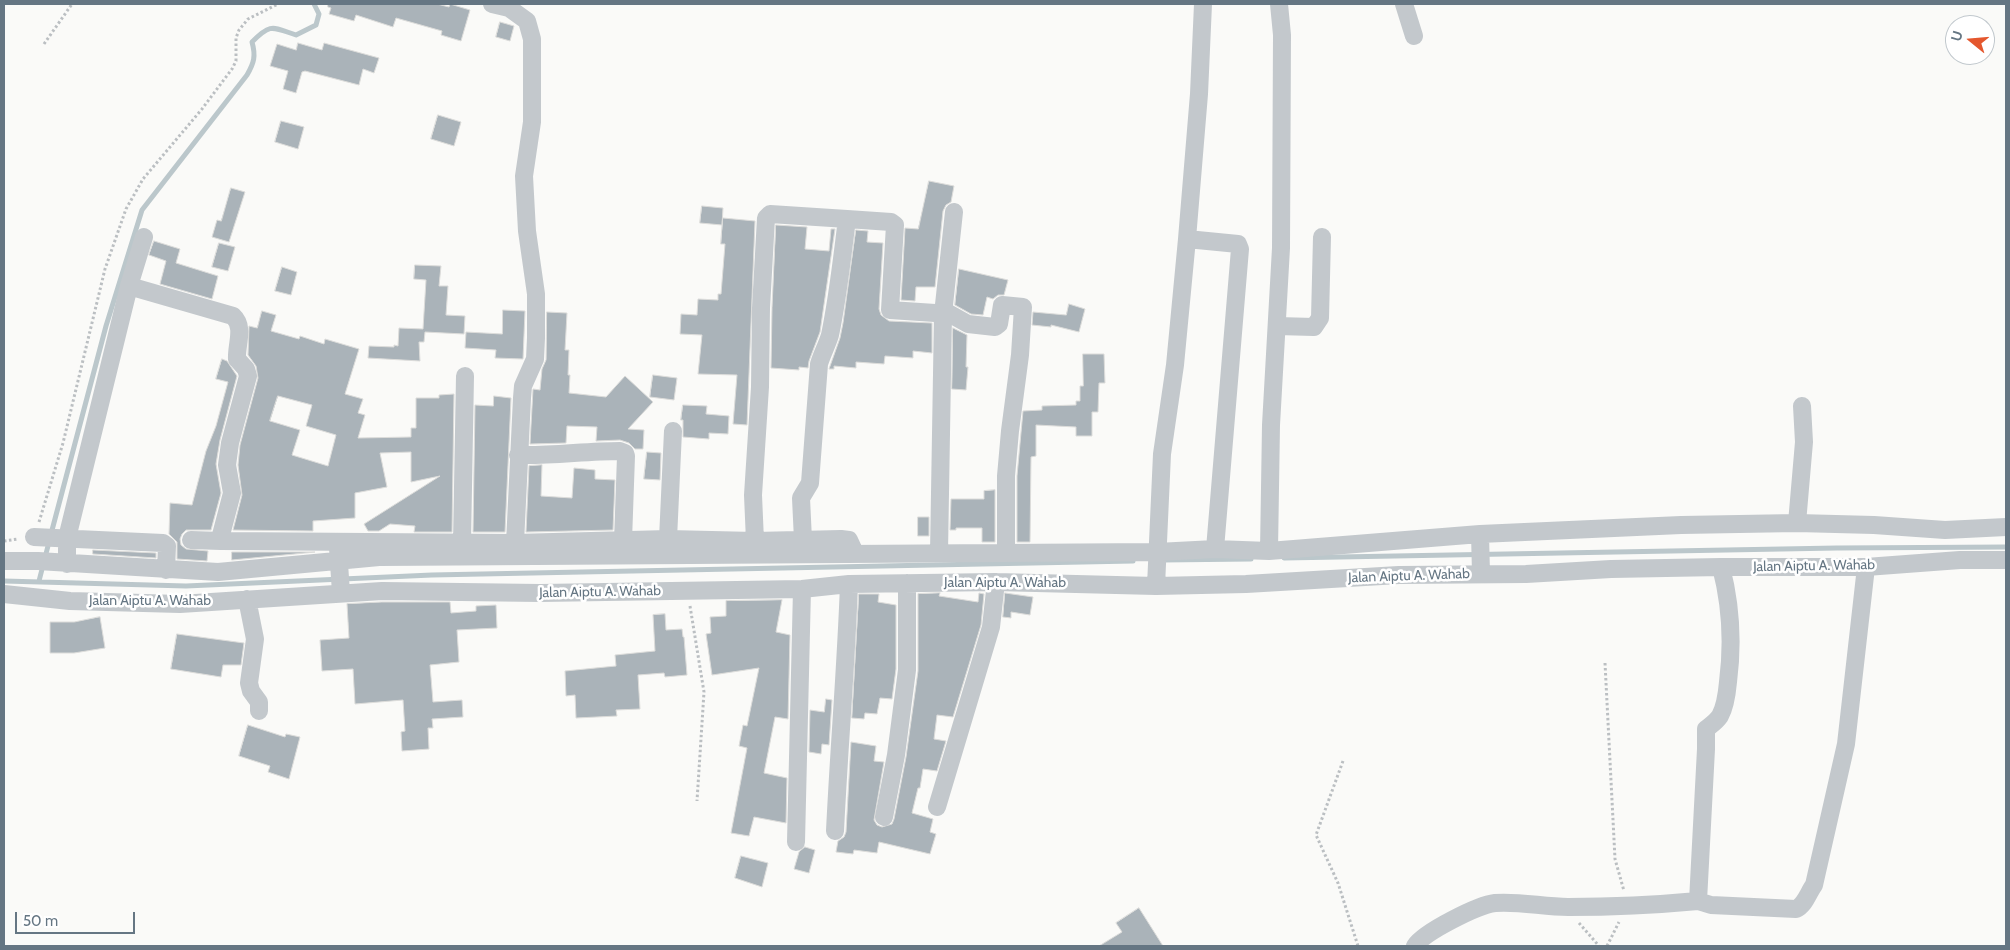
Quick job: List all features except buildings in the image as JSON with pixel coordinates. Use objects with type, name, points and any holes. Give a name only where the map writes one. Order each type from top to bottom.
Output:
[{"type":"street","points":[[492,4],[509,8],[527,21],[532,39],[532,122],[524,176],[527,232],[536,294],[535,354],[534,364],[522,391],[515,543]]},
{"type":"street","points":[[1156,583],[1162,454],[1175,365],[1187,238],[1199,94],[1203,4]]},
{"type":"street","points":[[1270,551],[1271,425],[1281,248],[1282,35],[1279,4]]},
{"type":"street","points":[[1404,4],[1414,36]]},
{"type":"street","points":[[939,553],[943,314],[954,212]]},
{"type":"street","points":[[755,541],[753,495],[760,387],[761,318],[766,218],[770,214],[890,222],[896,228],[890,310],[953,315],[968,324],[995,327],[998,324],[1002,305],[1022,306],[1024,310],[1019,370],[1008,448],[1006,553]]},
{"type":"street","points":[[802,540],[801,498],[810,483],[821,355],[829,338],[835,309],[847,219]]},
{"type":"street","points":[[1277,326],[1314,326],[1318,323],[1320,318],[1322,237]]},
{"type":"street","points":[[64,563],[66,538],[144,238]]},
{"type":"street","points":[[1187,238],[1238,244],[1240,249],[1215,549]]},
{"type":"street","points":[[130,286],[233,316],[238,322],[237,359],[246,369],[248,376],[230,443],[227,465],[232,493],[221,534],[222,541]]},
{"type":"street","points":[[462,543],[466,376]]},
{"type":"street","points":[[1797,523],[1804,442],[1802,406]]},
{"type":"street","points":[[668,539],[673,431]]},
{"type":"street","points":[[518,455],[549,456],[590,451],[620,451],[624,453],[626,456],[623,541]]},
{"type":"street","points":[[191,540],[222,541],[339,556],[399,557],[855,553],[1157,555],[1215,549],[1270,551],[1681,525],[1797,523],[1874,525],[1946,530],[2006,527]]},
{"type":"street","points":[[40,537],[165,543],[167,546],[166,570]]},
{"type":"street","points":[[1480,537],[1481,571]]},
{"type":"street","points":[[4,561],[38,561],[218,572],[339,556],[462,543],[668,539],[755,541],[845,539],[852,543],[855,553]]},
{"type":"street","points":[[339,556],[341,590]]},
{"type":"street","name":"Jalan Aiptu A. Wahab","points":[[4,594],[70,601],[180,604],[341,590],[540,593],[802,589],[849,584],[996,582],[1246,584],[1481,571],[1526,574],[1611,569],[1866,567],[1960,560],[2006,560]]},
{"type":"street","points":[[1698,901],[1706,729],[1721,714],[1727,692],[1732,653],[1725,567]]},
{"type":"street","points":[[1415,946],[1423,936],[1449,922],[1495,903],[1566,907],[1628,906],[1698,901],[1711,905],[1796,909],[1803,904],[1807,894],[1814,885],[1846,744],[1866,567]]},
{"type":"street","points":[[937,807],[991,627],[996,582]]},
{"type":"street","points":[[835,831],[847,651],[849,584]]},
{"type":"street","points":[[884,817],[896,755],[907,670],[907,584]]},
{"type":"street","points":[[796,842],[802,589]]},
{"type":"street","points":[[247,599],[255,639],[248,682],[259,702],[259,711]]},
{"type":"path","points":[[44,44],[72,4]]},
{"type":"path","points":[[687,590],[704,692],[697,802]]},
{"type":"path","points":[[1605,663],[1615,859],[1628,906],[1607,946]]},
{"type":"path","points":[[1343,761],[1316,835],[1338,883],[1358,946]]},
{"type":"path","points":[[1566,907],[1599,946]]},
{"type":"waterway","points":[[51,534],[106,326],[142,210],[247,75],[254,59],[252,42],[268,29],[277,29],[296,35],[316,25],[319,14],[314,4]]},
{"type":"waterway","points":[[39,581],[49,542]]},
{"type":"waterway","points":[[1284,558],[1837,548],[2006,547]]},
{"type":"waterway","points":[[1162,560],[1251,559]]},
{"type":"waterway","points":[[4,581],[186,586],[432,575],[1133,561]]}]
